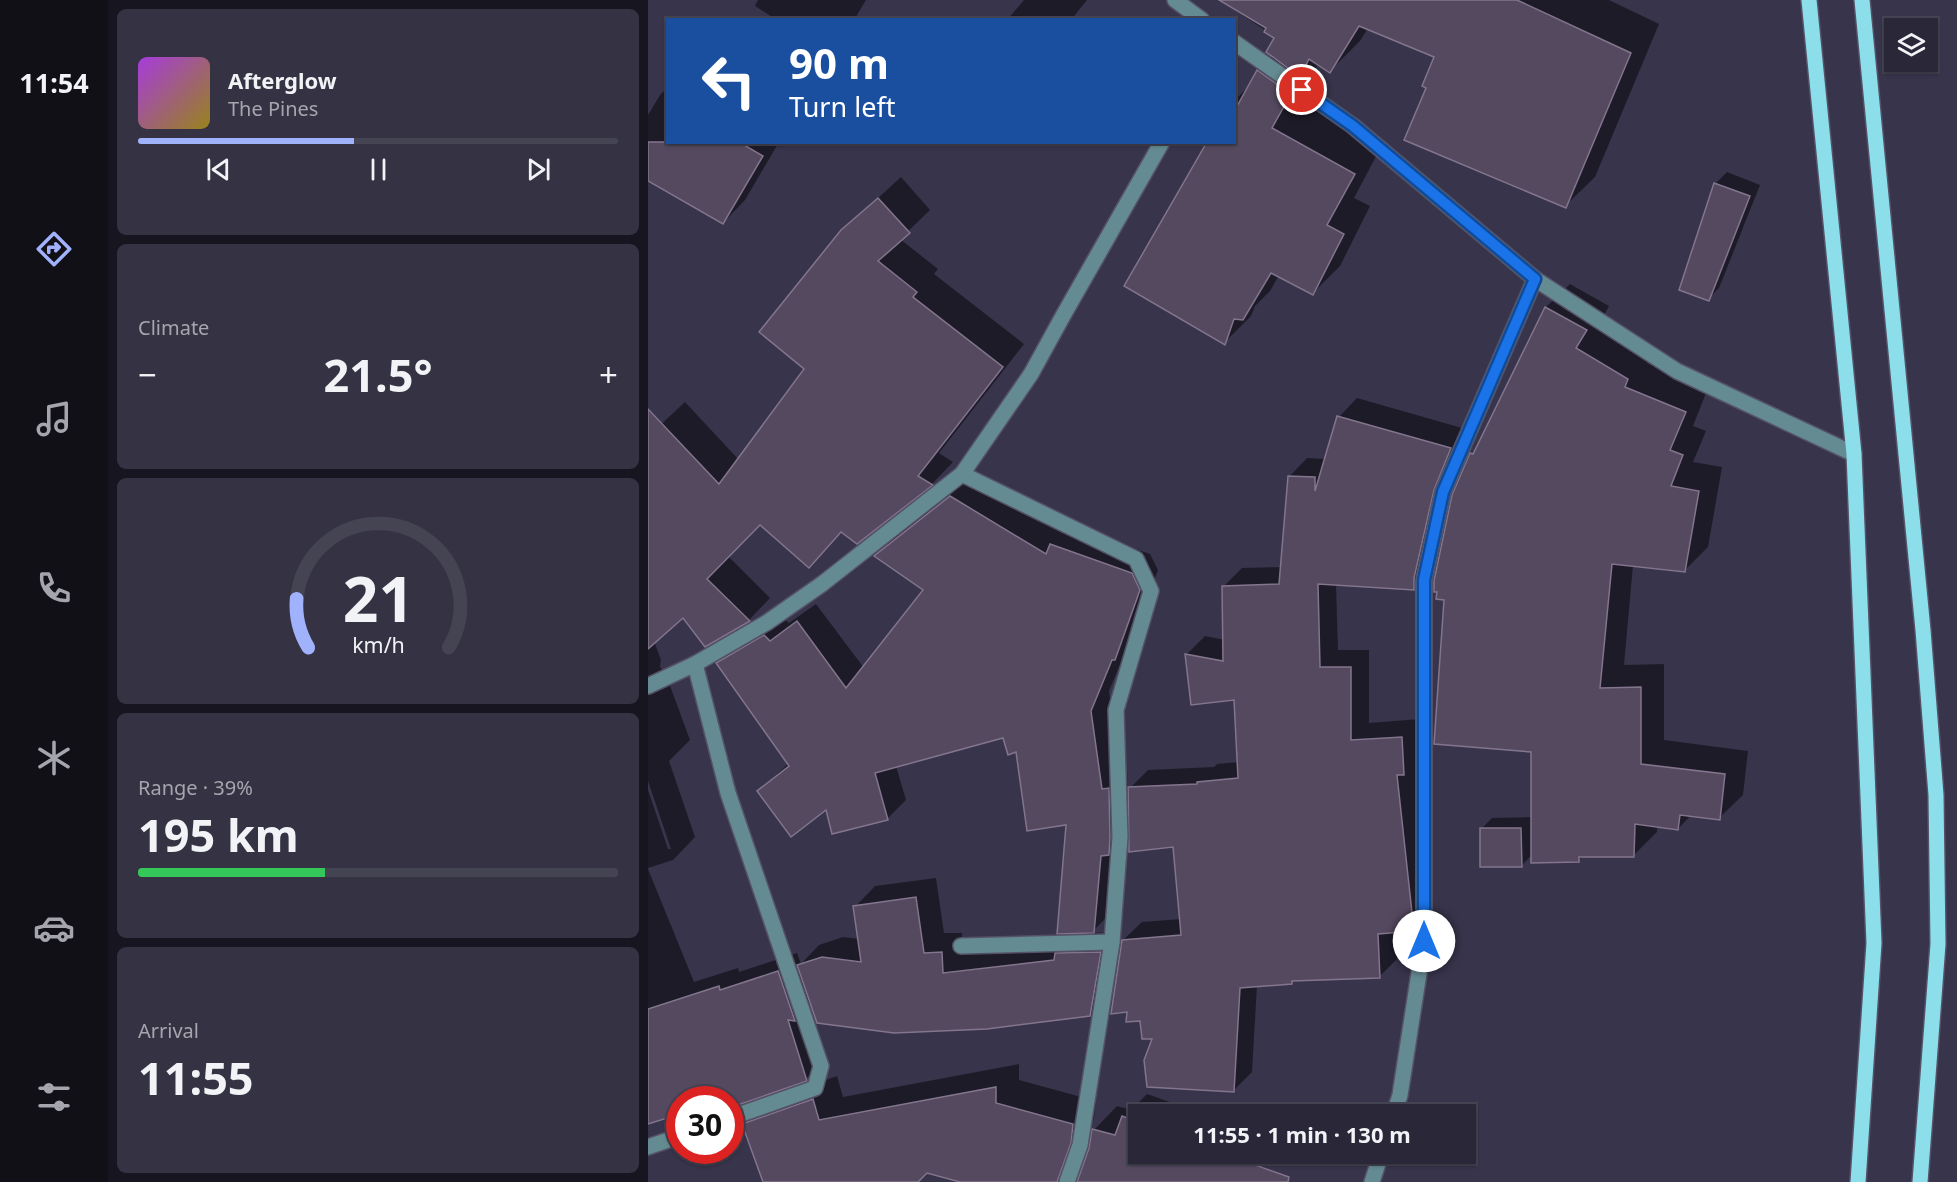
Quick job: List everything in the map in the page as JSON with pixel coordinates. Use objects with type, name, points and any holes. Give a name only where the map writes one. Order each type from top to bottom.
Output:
[{"type":"main road","points":[[1809,0],[1854,454],[1874,943],[1858,1182]]},
{"type":"main road","points":[[1862,0],[1923,630],[1936,795],[1938,944],[1920,1182]]},
{"type":"street","points":[[1175,0],[1199,18]]},
{"type":"street","points":[[1236,43],[1353,126],[1535,279],[1677,371],[1854,454]]},
{"type":"street","points":[[648,686],[695,664],[766,623],[822,584],[962,474],[1031,374],[1161,144]]},
{"type":"street","points":[[1397,1104],[1424,941],[1424,580],[1443,492],[1535,279]]},
{"type":"street","points":[[962,474],[1136,559],[1151,591],[1116,710],[1120,837],[1113,942],[1080,1145],[1067,1182]]},
{"type":"street","points":[[695,664],[728,793],[821,1066],[815,1088],[744,1113]]},
{"type":"street","points":[[961,946],[1113,942]]},
{"type":"street","points":[[648,1147],[666,1141]]},
{"type":"street","points":[[1372,1182],[1378,1164]]},
{"type":"building","points":[[1219,0],[1517,0],[1631,53],[1566,208],[1404,140],[1426,88],[1422,86],[1434,57],[1359,26],[1330,73],[1309,59],[1300,77],[1266,52],[1274,38],[1264,32],[1266,28]]},
{"type":"building","points":[[1257,70],[1291,94],[1272,128],[1355,174],[1327,225],[1344,234],[1313,295],[1271,273],[1243,320],[1234,319],[1225,345],[1124,286],[1206,144],[1236,144],[1236,108]]},
{"type":"building","points":[[648,142],[742,144],[763,156],[723,224],[648,181]]},
{"type":"building","points":[[1714,183],[1750,196],[1709,301],[1679,290]]},
{"type":"building","points":[[878,198],[910,233],[878,261],[917,292],[913,297],[1003,367],[918,476],[933,485],[857,544],[841,532],[809,568],[760,525],[707,579],[750,621],[705,647],[683,618],[648,649],[648,409],[719,484],[804,369],[759,332],[841,230]]},
{"type":"building","points":[[1545,307],[1587,330],[1576,348],[1628,379],[1625,387],[1686,412],[1670,450],[1683,455],[1671,486],[1699,491],[1685,572],[1612,564],[1600,688],[1641,687],[1641,764],[1725,774],[1720,820],[1680,815],[1678,830],[1635,824],[1634,857],[1579,857],[1579,862],[1531,863],[1531,752],[1434,744],[1444,600],[1436,599],[1434,581],[1452,495],[1470,453],[1473,454]]},
{"type":"building","points":[[1337,416],[1451,448],[1434,490],[1414,578],[1414,590],[1318,584],[1320,667],[1351,667],[1351,740],[1402,737],[1404,775],[1397,775],[1414,931],[1378,934],[1380,978],[1292,981],[1292,984],[1240,988],[1234,1092],[1147,1087],[1144,1060],[1152,1039],[1142,1039],[1140,1021],[1126,1022],[1127,1012],[1111,1014],[1122,940],[1181,935],[1173,847],[1129,852],[1128,787],[1197,784],[1197,782],[1238,778],[1234,700],[1191,705],[1185,654],[1223,661],[1222,586],[1279,584],[1288,476],[1315,477],[1315,491]]},
{"type":"building","points":[[950,496],[1046,554],[1050,544],[1132,573],[1140,590],[1115,660],[1112,660],[1091,711],[1102,789],[1109,788],[1110,837],[1109,855],[1101,856],[1094,933],[1057,934],[1066,825],[1027,831],[1016,752],[1008,755],[1003,738],[875,773],[888,820],[832,834],[826,810],[791,837],[757,791],[789,766],[716,663],[764,635],[770,641],[797,621],[846,688],[923,590],[874,556]]},
{"type":"building","points":[[1480,828],[1521,828],[1522,867],[1480,867]]},
{"type":"building","points":[[916,897],[924,953],[942,952],[943,973],[1054,960],[1055,953],[1101,952],[1090,1016],[987,1029],[894,1033],[817,1023],[797,965],[822,957],[861,962],[853,906]]},
{"type":"building","points":[[778,971],[795,1021],[788,1020],[807,1081],[744,1103],[744,1086],[666,1086],[666,1118],[648,1124],[648,1009],[719,986],[720,990]]},
{"type":"building","points":[[996,1087],[996,1103],[1073,1124],[1071,1143],[1057,1182],[960,1182],[927,1173],[918,1182],[763,1182],[744,1130],[744,1123],[813,1099],[819,1120]]},
{"type":"building","points":[[1122,1116],[1128,1118],[1128,1164],[1252,1164],[1289,1177],[1288,1182],[1077,1182],[1089,1148],[1092,1129],[1115,1135]]},
{"type":"route","points":[[1302,90],[1353,126],[1535,279],[1443,492],[1424,580],[1424,941]]}]
